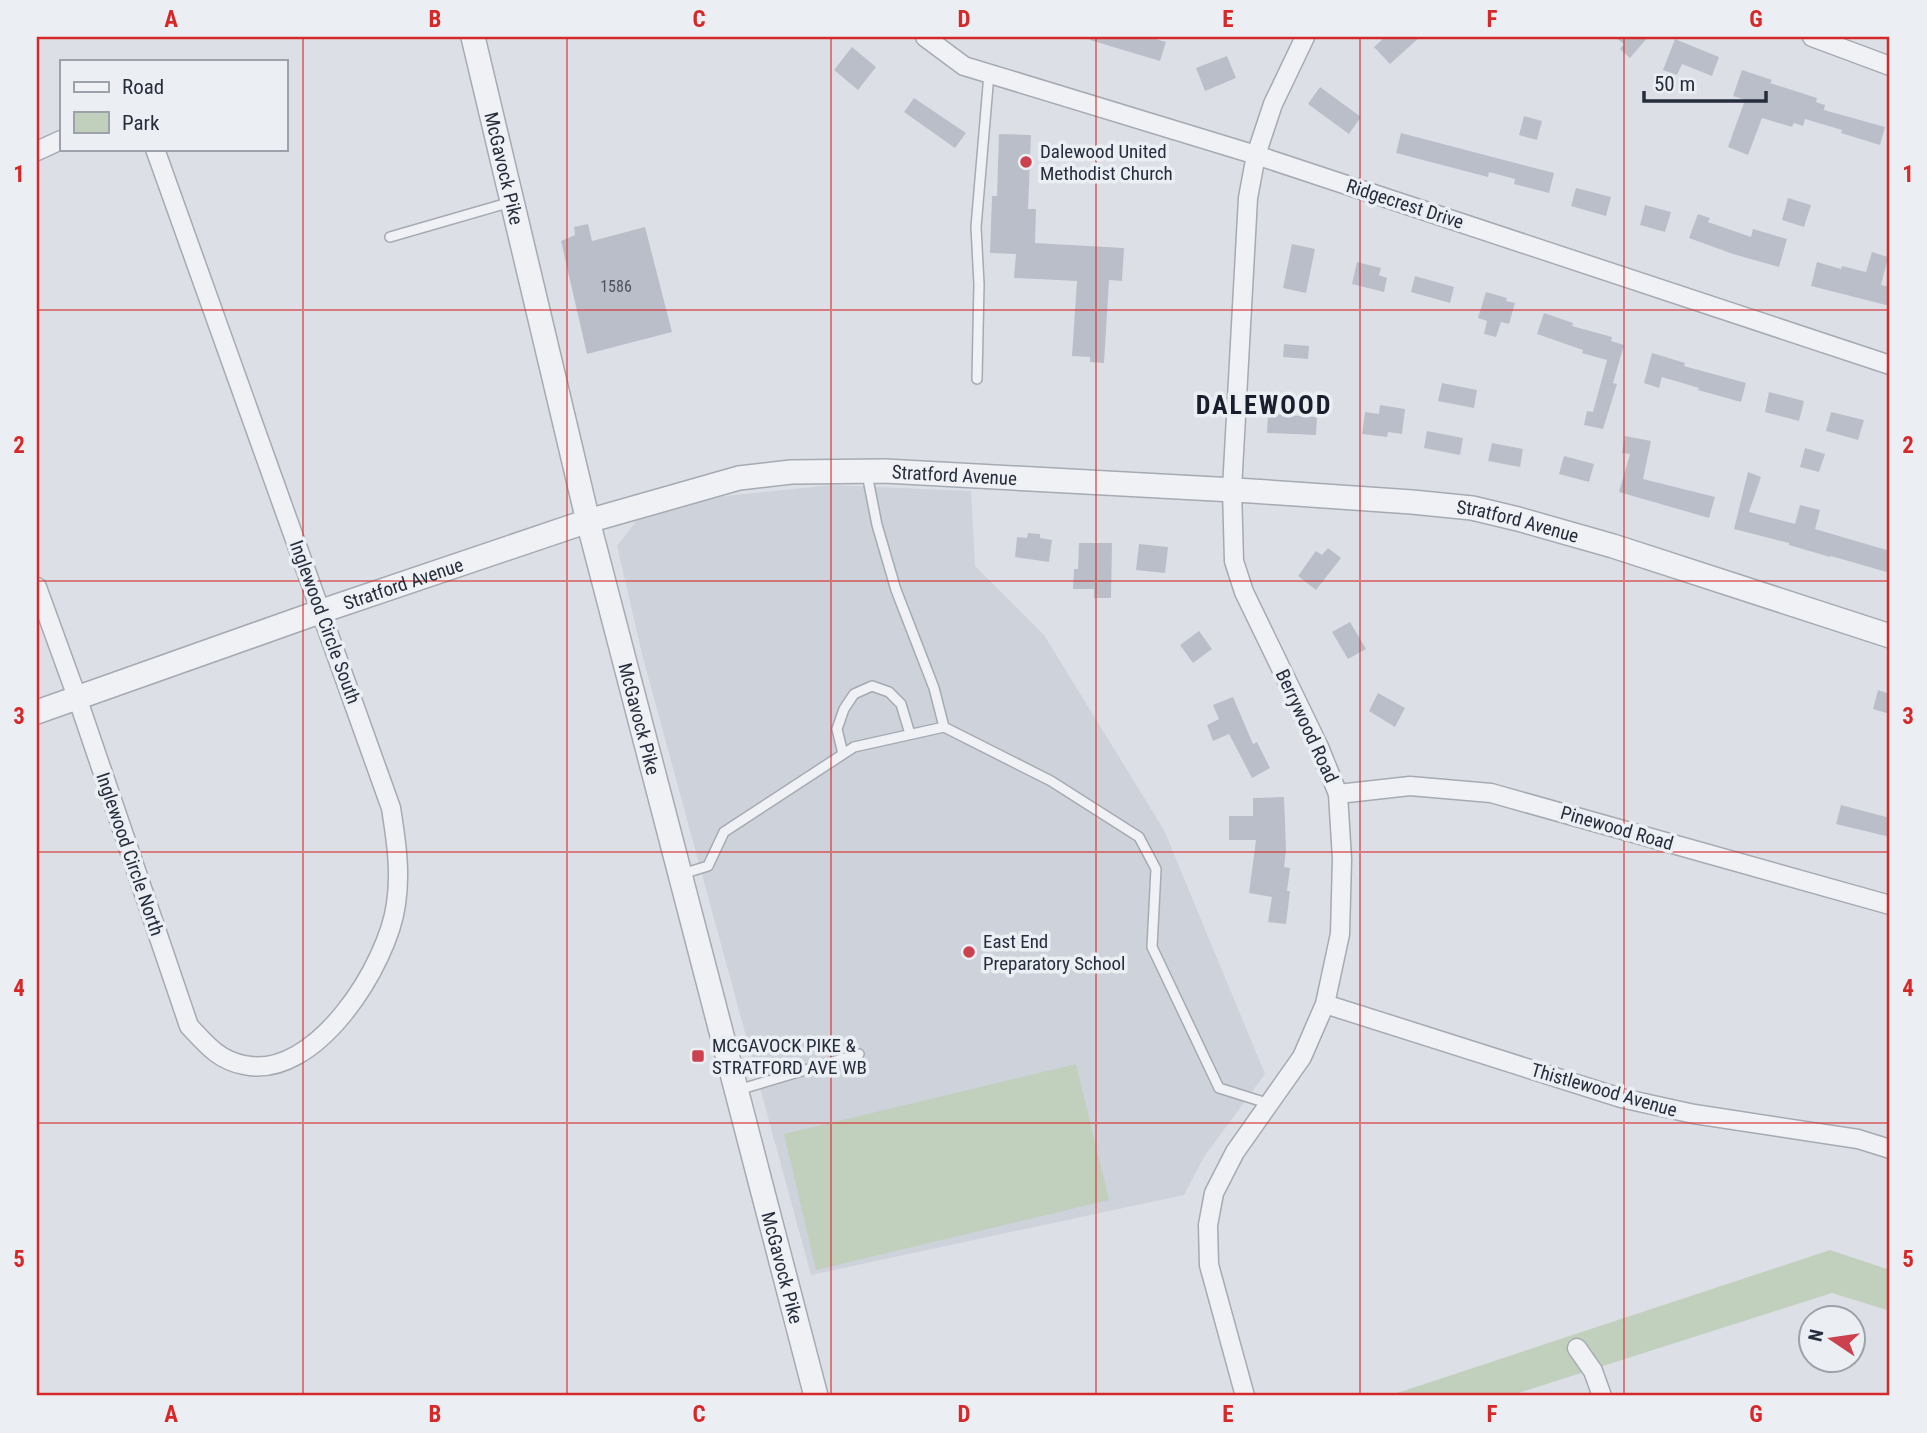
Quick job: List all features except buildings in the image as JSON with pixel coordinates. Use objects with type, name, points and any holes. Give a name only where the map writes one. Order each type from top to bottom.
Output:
[{"type":"street","name":"McGavock Pike","points":[[474,37],[588,521],[816,1396]]},
{"type":"street","name":"Ridgecrest Drive","points":[[925,37],[964,66],[1256,155],[1890,365]]},
{"type":"street","name":"Berrywood Road","points":[[1245,1396],[1209,1265],[1208,1225],[1214,1193],[1235,1152],[1302,1057],[1325,1004],[1340,934],[1342,859],[1338,794],[1319,747],[1244,592],[1234,561],[1232,489],[1248,198],[1256,155],[1273,104],[1305,37]]},
{"type":"street","points":[[1812,37],[1890,66]]},
{"type":"street","points":[[37,150],[60,140]]},
{"type":"street","name":"Inglewood Circle South","points":[[155,150],[391,808],[399,863],[396,906],[385,945],[367,982],[345,1013],[310,1048],[275,1065]]},
{"type":"street","name":"Stratford Avenue","points":[[37,712],[588,521],[738,478],[791,472],[866,471],[1232,489],[1472,509],[1613,546],[1890,636]]},
{"type":"street","name":"Inglewood Circle North","points":[[37,587],[189,1026],[215,1054],[245,1066],[275,1065]]},
{"type":"street","name":"Pinewood Road","points":[[1338,794],[1410,786],[1491,793],[1890,905]]},
{"type":"street","name":"Thistlewood Avenue","points":[[1325,1004],[1621,1098],[1694,1114],[1858,1139],[1890,1149]]},
{"type":"street","points":[[1577,1348],[1593,1371],[1602,1396]]},
{"type":"lane","points":[[977,379],[979,284],[976,227],[989,74]]},
{"type":"lane","points":[[390,237],[513,201]]},
{"type":"lane","points":[[866,471],[877,525],[896,590],[934,688],[944,727]]},
{"type":"lane","points":[[843,754],[837,729],[844,709],[854,694],[872,686],[889,692],[901,704],[910,734]]},
{"type":"lane","points":[[681,874],[708,866],[724,832],[854,747],[944,727],[1051,781],[1139,837],[1156,869],[1152,947],[1220,1088],[1270,1104]]},
{"type":"lane","points":[[738,1090],[859,1054]]},
{"type":"shaded area","name":"East End Preparatory School","points":[[832,485],[971,491],[975,566],[1044,635],[1164,830],[1265,1074],[1204,1157],[1184,1195],[811,1275],[643,658],[617,546],[637,520],[706,498]]},
{"type":"green space","points":[[1076,1064],[1109,1200],[816,1270],[784,1134]]},
{"type":"green space","points":[[1830,1250],[1890,1270],[1890,1311],[1832,1293],[1509,1396],[1388,1396]]},
{"type":"place","name":"Dalewood United Methodist Church","points":[[1026,162]]},
{"type":"place","name":"East End Preparatory School","points":[[969,952]]},
{"type":"place","name":"MCGAVOCK PIKE & STRATFORD AVE WB","points":[[698,1056]]},
{"type":"district","name":"DALEWOOD","points":[[1264,405]]}]
